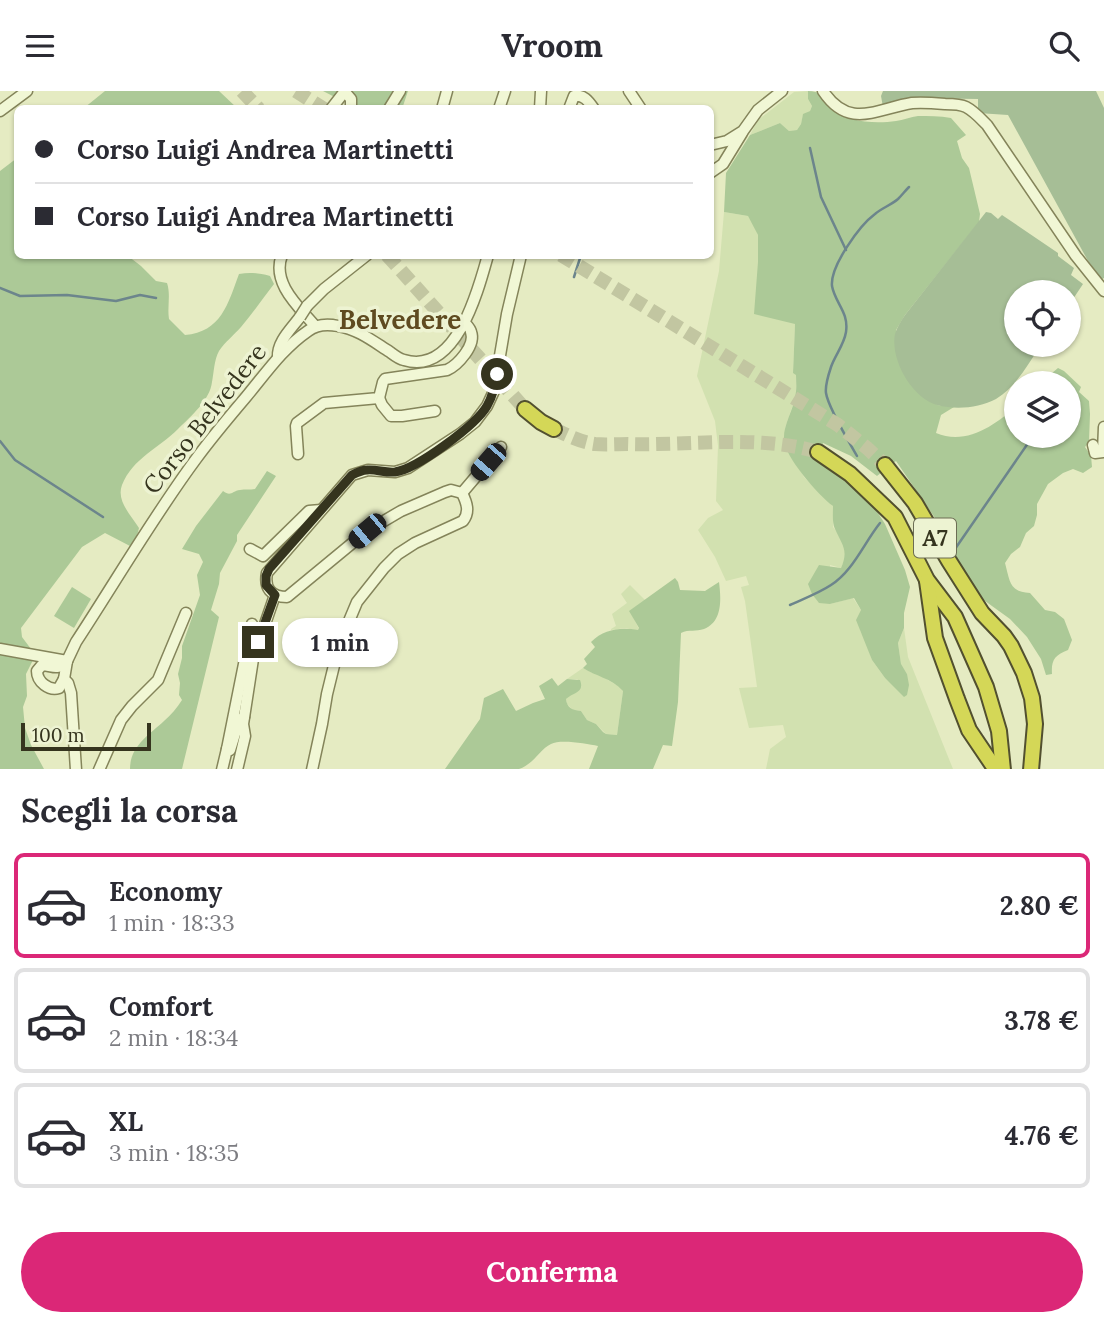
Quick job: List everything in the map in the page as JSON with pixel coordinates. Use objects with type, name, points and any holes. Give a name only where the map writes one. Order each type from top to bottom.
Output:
[{"type":"highway","points":[[525,409],[554,429]]},
{"type":"highway","name":"A7","points":[[818,452],[848,473],[895,517],[927,580],[955,617],[986,687],[999,730],[1003,769]]},
{"type":"highway","name":"A7","points":[[886,465],[915,503],[982,613],[1011,646],[1024,673],[1032,698],[1035,724],[1031,769]]},
{"type":"highway","name":"A7","points":[[927,580],[935,638],[957,699],[970,730],[996,769]]},
{"type":"street","points":[[0,111],[27,91]]},
{"type":"street","points":[[714,171],[723,165],[758,110],[782,91]]},
{"type":"street","points":[[823,91],[836,107],[848,113],[862,115],[914,103],[957,105],[971,110],[987,125],[1076,256],[1104,291]]},
{"type":"street","points":[[570,105],[574,96],[578,95],[584,97],[591,105]]},
{"type":"street","points":[[714,144],[727,141],[743,131]]},
{"type":"street","points":[[281,259],[278,269],[280,280],[315,326],[347,327],[403,360],[415,361],[430,360],[445,351],[464,322],[478,290],[487,259]]},
{"type":"street","points":[[278,357],[280,344],[307,306],[362,259]]},
{"type":"street","points":[[462,493],[451,490],[445,492],[401,511],[367,531],[291,595],[275,595],[266,585],[269,569],[352,475],[368,470],[395,472],[408,468],[475,422],[494,391],[507,314],[520,259]]},
{"type":"street","points":[[435,411],[391,416],[379,398],[383,382],[386,379],[454,367],[471,344],[471,332],[464,322]]},
{"type":"street","name":"Corso Belvedere","points":[[76,769],[71,693],[66,681],[67,661],[76,642],[215,433],[278,357],[315,326]]},
{"type":"street","points":[[298,454],[296,426],[324,403],[379,398]]},
{"type":"street","points":[[1093,446],[1095,453],[1103,452],[1104,427]]},
{"type":"street","points":[[462,493],[501,447]]},
{"type":"street","points":[[312,769],[339,645],[357,602],[398,554],[415,543],[463,521],[468,510],[462,493]]},
{"type":"street","points":[[250,549],[262,556],[309,511],[321,510]]},
{"type":"street","points":[[237,769],[245,736],[244,716],[253,659],[275,595]]},
{"type":"street","points":[[99,769],[121,720],[131,706],[158,680],[187,613]]},
{"type":"street","points":[[222,769],[252,624]]},
{"type":"street","points":[[0,649],[67,661]]},
{"type":"street","points":[[66,681],[59,688],[51,689],[40,681],[37,671],[42,665],[60,668],[67,661]]},
{"type":"street","points":[[228,749],[230,750],[239,721],[244,716]]},
{"type":"green space","points":[[105,91],[219,91],[234,105],[88,105]]},
{"type":"green space","points":[[323,91],[408,91],[403,105],[350,105]]},
{"type":"green space","points":[[808,91],[812,106],[810,111],[803,115],[797,130],[789,131],[780,123],[750,135],[758,120],[794,92]]},
{"type":"green space","points":[[808,91],[821,94],[845,116],[863,121],[896,121],[918,116],[947,117],[966,135],[957,141],[962,158],[969,168],[980,214],[979,222],[896,330],[937,405],[954,407],[941,415],[936,433],[958,437],[969,435],[1004,416],[1004,448],[1081,448],[1081,394],[1089,401],[1089,442],[1085,447],[1091,456],[1092,467],[1083,473],[1073,469],[1048,484],[1037,504],[1034,526],[1005,563],[1014,588],[1030,593],[1045,610],[1055,612],[1064,619],[1072,640],[1068,650],[1055,659],[1052,674],[1046,675],[1041,659],[1027,637],[1010,619],[974,593],[935,518],[896,461],[877,476],[851,456],[823,443],[818,459],[846,477],[871,502],[885,524],[905,570],[910,587],[904,613],[904,628],[898,643],[901,664],[909,685],[907,695],[904,697],[885,678],[872,660],[856,620],[861,610],[854,598],[830,604],[819,603],[812,594],[808,584],[819,565],[841,568],[844,552],[834,527],[833,506],[803,475],[790,456],[784,440],[796,392],[796,375],[793,373],[795,324],[754,314],[758,235],[748,216],[724,212],[726,173],[750,135],[780,123],[789,131],[797,130],[803,114],[810,111],[812,106]]},
{"type":"green space","points":[[883,91],[1096,91],[1104,108],[1104,278],[1099,281],[1008,115],[978,113],[978,99],[907,98],[883,107]]},
{"type":"green space","points":[[14,160],[14,259],[132,259],[156,281],[167,283],[169,319],[185,335],[197,333],[215,322],[227,306],[239,274],[270,276],[274,284],[219,351],[210,389],[204,401],[171,436],[140,460],[122,485],[121,497],[125,508],[139,528],[130,546],[105,533],[82,547],[21,628],[22,637],[34,658],[26,674],[27,696],[23,707],[25,728],[44,769],[0,769],[0,171]]},
{"type":"green space","points":[[724,212],[748,216],[754,225],[758,235],[758,262],[795,324],[793,372],[796,374],[796,396],[785,428],[792,459],[804,477],[833,506],[833,527],[844,547],[846,557],[841,568],[830,565],[830,604],[853,598],[861,610],[860,630],[872,660],[893,685],[907,674],[901,665],[898,643],[904,628],[908,657],[953,769],[766,769],[770,749],[786,737],[783,725],[749,728],[739,688],[757,687],[741,587],[749,585],[746,576],[726,581],[698,530],[708,518],[723,510],[716,501],[718,446],[715,421],[697,376],[719,271]]},
{"type":"green space","points":[[986,212],[998,219],[1002,215],[1058,253],[1058,256],[1074,268],[1071,275],[1078,280],[1004,280],[1004,357],[1033,357],[1024,371],[1004,371],[1004,393],[982,404],[967,407],[937,405],[919,395],[911,386],[900,366],[894,344],[898,326]]},
{"type":"green space","points":[[267,471],[276,476],[237,535],[237,541],[220,573],[211,610],[219,617],[182,769],[130,769],[137,747],[182,700],[179,695],[178,674],[182,646],[200,595],[197,575],[203,562],[199,554],[182,549],[223,491],[230,494],[255,489]]},
{"type":"green space","points":[[675,578],[680,590],[705,591],[719,582],[719,609],[710,626],[681,633],[678,702],[672,746],[663,745],[653,769],[589,769],[598,746],[567,742],[551,744],[529,764],[519,769],[445,769],[480,719],[484,698],[503,689],[516,711],[545,699],[539,686],[552,678],[558,686],[567,679],[580,680],[580,690],[566,699],[569,706],[581,711],[587,720],[596,724],[606,734],[617,735],[623,691],[583,668],[587,664],[584,659],[595,647],[591,642],[601,634],[619,629],[638,630],[629,611]]},
{"type":"green space","points":[[630,585],[645,600],[630,611],[639,629],[611,630],[616,626],[612,614],[627,603],[621,594]]},
{"type":"green space","points":[[72,587],[91,599],[74,628],[54,616]]},
{"type":"green space","points":[[583,668],[623,691],[617,735],[606,734],[596,724],[587,720],[581,711],[573,710],[567,704],[566,699],[578,679],[567,679]]},
{"type":"waterway","points":[[810,148],[821,197],[846,250]]},
{"type":"waterway","points":[[857,456],[826,393],[831,367],[846,332],[846,319],[832,286],[833,278],[841,257],[862,227],[909,187]]},
{"type":"waterway","points":[[574,277],[580,259]]},
{"type":"waterway","points":[[0,288],[20,296],[67,295],[116,301],[140,295],[156,298]]},
{"type":"waterway","points":[[0,441],[15,460],[103,517]]},
{"type":"waterway","points":[[955,549],[1025,448]]},
{"type":"waterway","points":[[790,605],[821,591],[839,579],[852,565],[880,523]]},
{"type":"tunnel","points":[[242,91],[255,105]]},
{"type":"tunnel","points":[[296,91],[318,105]]},
{"type":"tunnel","points":[[391,259],[525,409]]},
{"type":"tunnel","points":[[568,259],[838,425],[885,465]]},
{"type":"tunnel","points":[[554,429],[595,444],[747,442],[771,443],[818,452]]},
{"type":"district","name":"Belvedere","points":[[400,320]]},
{"type":"route","points":[[258,642],[275,595],[266,585],[269,569],[352,475],[368,470],[395,472],[408,468],[460,434],[475,422],[487,406],[494,391],[497,374]]}]
